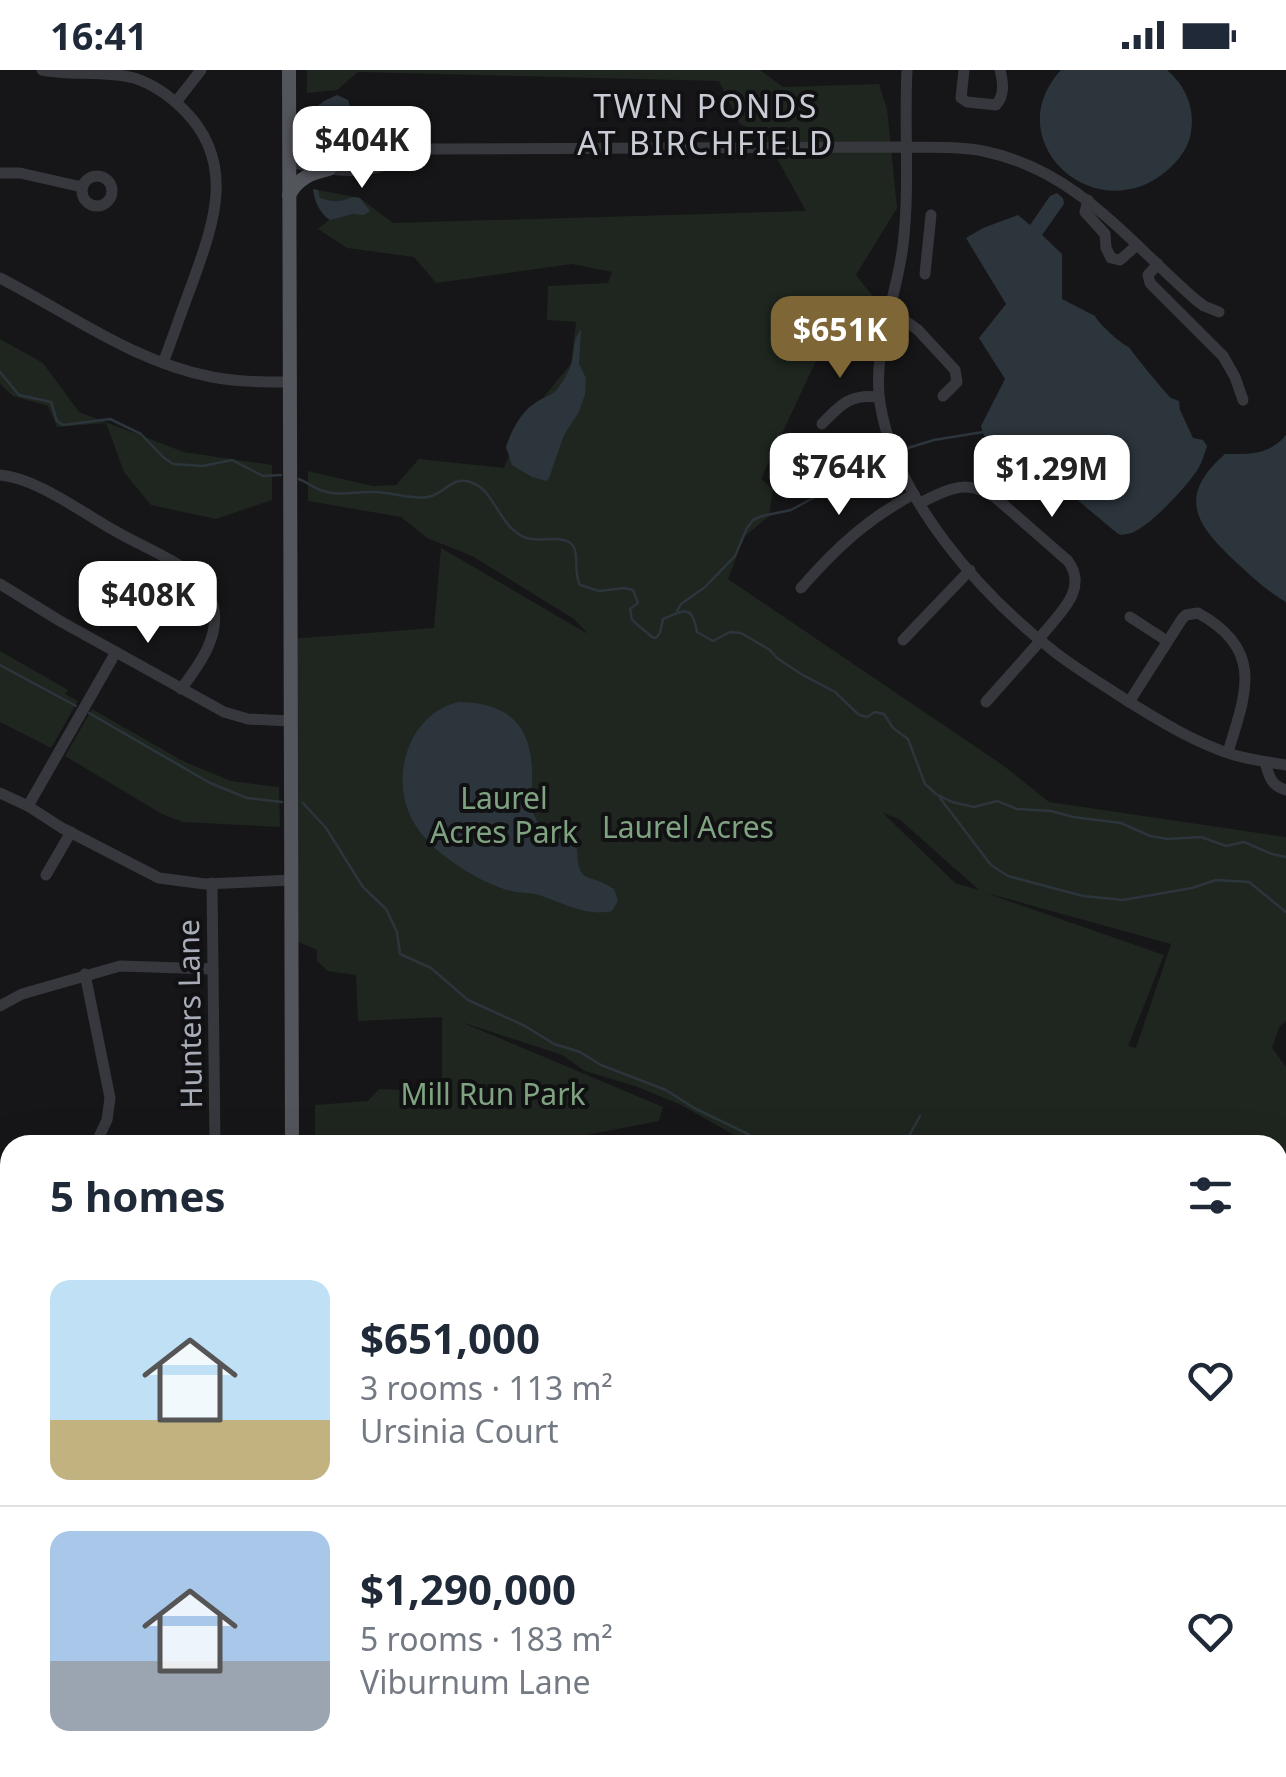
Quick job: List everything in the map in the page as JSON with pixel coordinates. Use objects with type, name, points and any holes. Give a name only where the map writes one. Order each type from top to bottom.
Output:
[{"type":"main road","points":[[289,70],[292,1135]]},
{"type":"main road","points":[[289,195],[301,179],[328,169]]},
{"type":"street","points":[[42,70],[128,77],[148,84],[176,102],[194,121],[209,149],[216,171],[214,218],[163,364]]},
{"type":"street","points":[[176,102],[200,70]]},
{"type":"street","points":[[907,70],[902,253],[879,370],[879,397],[898,466],[917,499],[970,570],[1002,605],[1067,661],[1185,734],[1228,752],[1286,766]]},
{"type":"street","points":[[964,70],[961,98],[996,104],[1002,99],[1000,70]]},
{"type":"street","points":[[290,145],[424,149],[972,149],[1016,159],[1063,182],[1204,306],[1218,312]]},
{"type":"street","points":[[290,162],[328,169],[367,170],[394,165],[424,149]]},
{"type":"street","points":[[0,172],[40,176],[82,187]]},
{"type":"street","points":[[1088,200],[1084,212],[1105,234],[1111,258],[1120,260],[1137,245]]},
{"type":"street","points":[[926,274],[931,214]]},
{"type":"street","points":[[902,253],[927,257]]},
{"type":"street","points":[[1158,264],[1148,275],[1150,283],[1222,356],[1243,400]]},
{"type":"street","points":[[0,278],[163,364],[226,380],[290,382]]},
{"type":"street","points":[[888,319],[912,325],[955,370],[957,382],[943,396]]},
{"type":"street","points":[[822,424],[853,398],[879,397]]},
{"type":"street","points":[[0,475],[14,476],[43,489],[181,567],[204,586],[214,611],[214,629],[208,648],[182,689]]},
{"type":"street","points":[[801,588],[857,530],[886,509],[954,488],[982,490],[1068,561],[1076,574],[1074,593],[1040,640],[986,702]]},
{"type":"street","points":[[902,640],[970,570]]},
{"type":"street","points":[[0,584],[215,708],[240,718],[291,720]]},
{"type":"street","points":[[1129,702],[1186,615],[1198,613],[1228,636],[1244,665],[1246,690],[1228,752]]},
{"type":"street","points":[[1130,617],[1167,641]]},
{"type":"street","points":[[28,806],[116,652]]},
{"type":"street","points":[[1265,762],[1269,779],[1286,790]]},
{"type":"street","points":[[0,793],[159,878],[212,883],[292,880]]},
{"type":"street","points":[[46,875],[71,832]]},
{"type":"street","name":"Hunters Lane","points":[[212,883],[215,1135]]},
{"type":"street","points":[[0,1006],[22,994],[120,966],[213,969]]},
{"type":"street","points":[[85,974],[110,1098],[100,1135]]},
{"type":"green space","points":[[307,70],[760,70],[783,87],[879,84],[887,109],[897,208],[856,275],[876,300],[840,317],[821,350],[761,479],[773,489],[769,516],[744,537],[728,579],[1004,766],[1049,802],[1286,837],[1286,1021],[1279,1027],[1272,1048],[1286,1067],[1286,1135],[734,1135],[679,1104],[585,1071],[562,1055],[461,1022],[663,1107],[659,1121],[586,1135],[315,1135],[315,1105],[368,1101],[379,1089],[442,1092],[442,1017],[358,1021],[356,975],[328,971],[317,961],[317,950],[292,939],[290,639],[434,628],[441,548],[588,634],[574,619],[472,556],[427,538],[401,517],[308,501],[308,471],[373,486],[396,485],[419,459],[504,468],[522,423],[571,364],[576,322],[547,320],[548,286],[608,283],[612,272],[572,264],[436,283],[414,257],[347,248],[318,229],[330,219],[313,189],[360,198],[393,223],[806,211],[764,135],[740,124],[719,81],[358,72],[337,90],[307,93]],"holes":[[[883,813],[899,819],[979,890],[955,883]],[[986,893],[1171,944],[1136,1048],[1128,1046],[1164,955]]]},
{"type":"green space","points":[[0,339],[43,363],[79,412],[184,452],[272,465],[272,500],[216,519],[151,505],[124,472],[106,423],[57,427],[48,406],[13,396],[0,384]]},
{"type":"green space","points":[[0,651],[68,690],[65,694],[78,701],[51,748],[0,722]]},
{"type":"green space","points":[[92,709],[183,761],[231,781],[279,787],[280,827],[183,822],[162,814],[65,756]]},
{"type":"shaded area","points":[[1061,70],[1167,70],[1184,90],[1192,114],[1189,139],[1180,157],[1160,176],[1133,189],[1106,190],[1081,182],[1060,167],[1046,147],[1040,122],[1044,96]]},
{"type":"shaded area","points":[[337,95],[348,100],[351,120],[333,124],[315,119],[314,109]]},
{"type":"shaded area","points":[[313,189],[318,190],[320,198],[330,201],[360,198],[370,211],[330,220],[318,206]]},
{"type":"shaded area","points":[[1057,193],[1064,204],[1042,235],[1062,254],[1062,299],[1095,316],[1129,347],[1168,395],[1179,401],[1193,438],[1203,440],[1207,446],[1198,469],[1176,496],[1145,525],[1124,535],[1017,449],[998,436],[984,436],[981,426],[1005,379],[979,338],[1006,304],[966,238],[1018,215],[1030,225],[1050,196]]},
{"type":"shaded area","points":[[581,330],[579,364],[586,378],[585,394],[546,481],[512,465],[506,447],[522,415],[563,381]]},
{"type":"shaded area","points":[[1286,435],[1286,602],[1254,579],[1211,536],[1197,510],[1196,497],[1210,469],[1225,454],[1266,450]]},
{"type":"shaded area","points":[[459,702],[504,712],[522,730],[531,758],[534,815],[547,831],[577,849],[582,874],[614,889],[618,901],[612,911],[584,911],[539,895],[496,886],[450,860],[419,830],[404,796],[410,745],[429,718]]},
{"type":"waterway","points":[[0,372],[19,395],[51,402],[57,421],[63,425],[110,419],[141,434],[173,464],[203,466],[232,460],[263,476],[281,475]]},
{"type":"waterway","points":[[898,451],[983,432]]},
{"type":"waterway","points":[[677,611],[735,556],[753,520],[791,510],[891,453]]},
{"type":"waterway","points":[[299,479],[327,492],[381,492],[414,497],[434,495],[458,481],[478,485],[521,536],[571,543],[580,585],[599,591],[633,590],[638,603],[630,609],[632,620],[652,637],[660,633],[663,619],[690,613],[697,632],[713,641],[730,632],[741,633],[835,692],[859,715],[884,714],[893,728],[908,739],[925,784],[952,802],[974,807],[997,801],[1017,809],[1121,823],[1168,839],[1201,837],[1226,846],[1244,842],[1286,857]]},
{"type":"waterway","points":[[0,665],[76,706]]},
{"type":"waterway","points":[[89,713],[210,783],[247,798],[282,802]]},
{"type":"waterway","points":[[940,798],[991,865],[1008,876],[1083,896],[1123,900],[1216,880],[1249,882],[1286,912]]},
{"type":"waterway","points":[[303,803],[326,828],[363,887],[386,909],[397,932],[400,954],[431,968],[468,1000],[554,1044],[666,1090],[749,1135]]},
{"type":"waterway","points":[[910,1135],[920,1116]]},
{"type":"district","name":"TWIN PONDS AT BIRCHFIELD","points":[[706,124]]},
{"type":"park label","name":"Laurel Acres Park","points":[[504,814]]},
{"type":"park label","name":"Laurel Acres","points":[[688,826]]},
{"type":"park label","name":"Mill Run Park","points":[[493,1093]]}]
